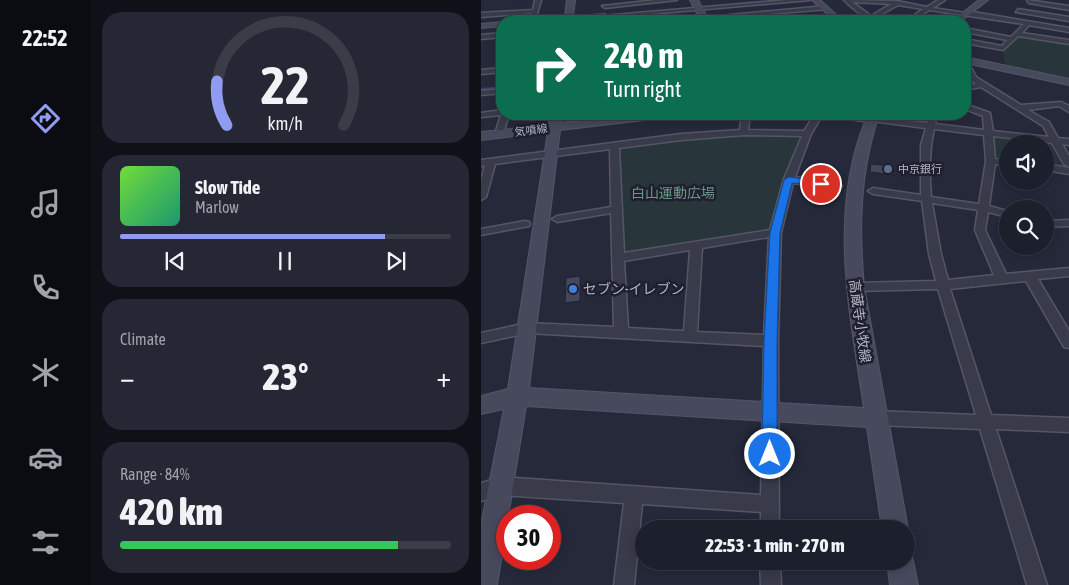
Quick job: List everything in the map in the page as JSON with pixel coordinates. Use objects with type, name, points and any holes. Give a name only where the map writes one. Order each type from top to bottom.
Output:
[{"type":"street","points":[[534,15],[538,0]]},
{"type":"street","points":[[570,15],[571,0]]},
{"type":"street","points":[[605,3],[674,0]]},
{"type":"street","points":[[694,0],[702,15]]},
{"type":"street","points":[[623,15],[807,0]]},
{"type":"street","points":[[816,0],[833,15]]},
{"type":"street","points":[[847,0],[866,15]]},
{"type":"street","points":[[853,0],[896,3],[1069,30]]},
{"type":"street","points":[[880,15],[902,0]]},
{"type":"street","points":[[918,15],[942,0]]},
{"type":"street","points":[[966,14],[984,0]]},
{"type":"street","points":[[857,9],[867,9],[879,1]]},
{"type":"street","points":[[1008,20],[1030,1],[1069,8]]},
{"type":"street","points":[[633,2],[635,13]]},
{"type":"street","points":[[501,14],[504,7]]},
{"type":"street","points":[[759,15],[825,8]]},
{"type":"street","points":[[481,15],[535,11]]},
{"type":"street","points":[[797,11],[801,15]]},
{"type":"street","points":[[1018,11],[1069,19]]},
{"type":"street","points":[[988,22],[993,17]]},
{"type":"street","points":[[971,42],[1003,48],[1027,24]]},
{"type":"street","points":[[481,26],[496,25]]},
{"type":"street","points":[[976,32],[982,27]]},
{"type":"street","points":[[971,31],[1069,42]]},
{"type":"street","points":[[482,38],[496,36]]},
{"type":"street","points":[[971,62],[1069,82]]},
{"type":"street","points":[[481,72],[496,71]]},
{"type":"street","points":[[971,74],[973,78],[982,85],[1046,124],[1069,164]]},
{"type":"street","points":[[971,87],[982,85]]},
{"type":"street","points":[[481,89],[496,88]]},
{"type":"street","points":[[481,93],[496,92]]},
{"type":"street","points":[[1019,108],[1061,104],[1069,110]]},
{"type":"street","points":[[971,108],[987,115],[991,160],[980,230],[1002,279]]},
{"type":"street","points":[[481,114],[496,113]]},
{"type":"street","points":[[499,134],[502,120]]},
{"type":"street","name":"気噴線","points":[[481,136],[568,120]]},
{"type":"street","points":[[744,132],[745,120]]},
{"type":"street","points":[[770,520],[771,341],[775,233],[789,179],[807,134],[815,120]]},
{"type":"street","name":"高蔵寺小牧線","points":[[872,120],[854,188],[852,250],[855,287],[875,418],[893,520]]},
{"type":"street","points":[[1037,585],[943,284],[925,198],[923,157],[931,120],[988,133],[1069,142]]},
{"type":"street","points":[[483,585],[491,489],[517,396],[555,121]]},
{"type":"street","points":[[481,197],[486,162],[681,137],[744,132],[807,134]]},
{"type":"street","points":[[614,146],[621,332]]},
{"type":"street","points":[[991,160],[999,162]]},
{"type":"street","points":[[1054,169],[1069,170]]},
{"type":"street","points":[[789,179],[837,186]]},
{"type":"street","points":[[873,191],[925,198],[999,212]]},
{"type":"street","points":[[557,219],[617,209]]},
{"type":"street","points":[[1054,224],[1069,223]]},
{"type":"street","points":[[481,232],[525,224]]},
{"type":"street","points":[[619,258],[775,233]]},
{"type":"street","points":[[690,336],[696,246]]},
{"type":"street","points":[[855,287],[943,284],[1069,272]]},
{"type":"street","points":[[1030,277],[1067,338]]},
{"type":"street","points":[[481,338],[527,328],[771,341]]},
{"type":"street","points":[[481,405],[517,396],[875,418],[1069,424]]},
{"type":"street","points":[[491,489],[769,504]]},
{"type":"street","points":[[624,585],[634,496]]},
{"type":"street","points":[[770,570],[771,585]]},
{"type":"street","points":[[902,570],[904,585]]},
{"type":"green space","points":[[1018,35],[1069,42],[1069,78],[1005,66],[1003,49]]},
{"type":"green space","name":"白山運動広場","points":[[744,135],[800,137],[784,178],[770,229],[627,254],[623,252],[618,149],[681,139]]},
{"type":"green space","points":[[992,137],[999,137],[999,159],[994,158]]},
{"type":"green space","points":[[1054,147],[1068,167],[1054,166]]},
{"type":"building","name":"中京銀行","points":[[871,164],[893,166],[893,175],[870,172]]},
{"type":"building","name":"セブン-イレブン","points":[[580,276],[580,301],[565,303],[566,278]]},
{"type":"waterway","points":[[481,91],[496,90]]},
{"type":"place","name":"中京銀行","points":[[888,169]]},
{"type":"place","name":"セブン-イレブン","points":[[573,289]]},
{"type":"route","points":[[770,454],[771,341],[775,233],[789,179],[821,184]]}]
